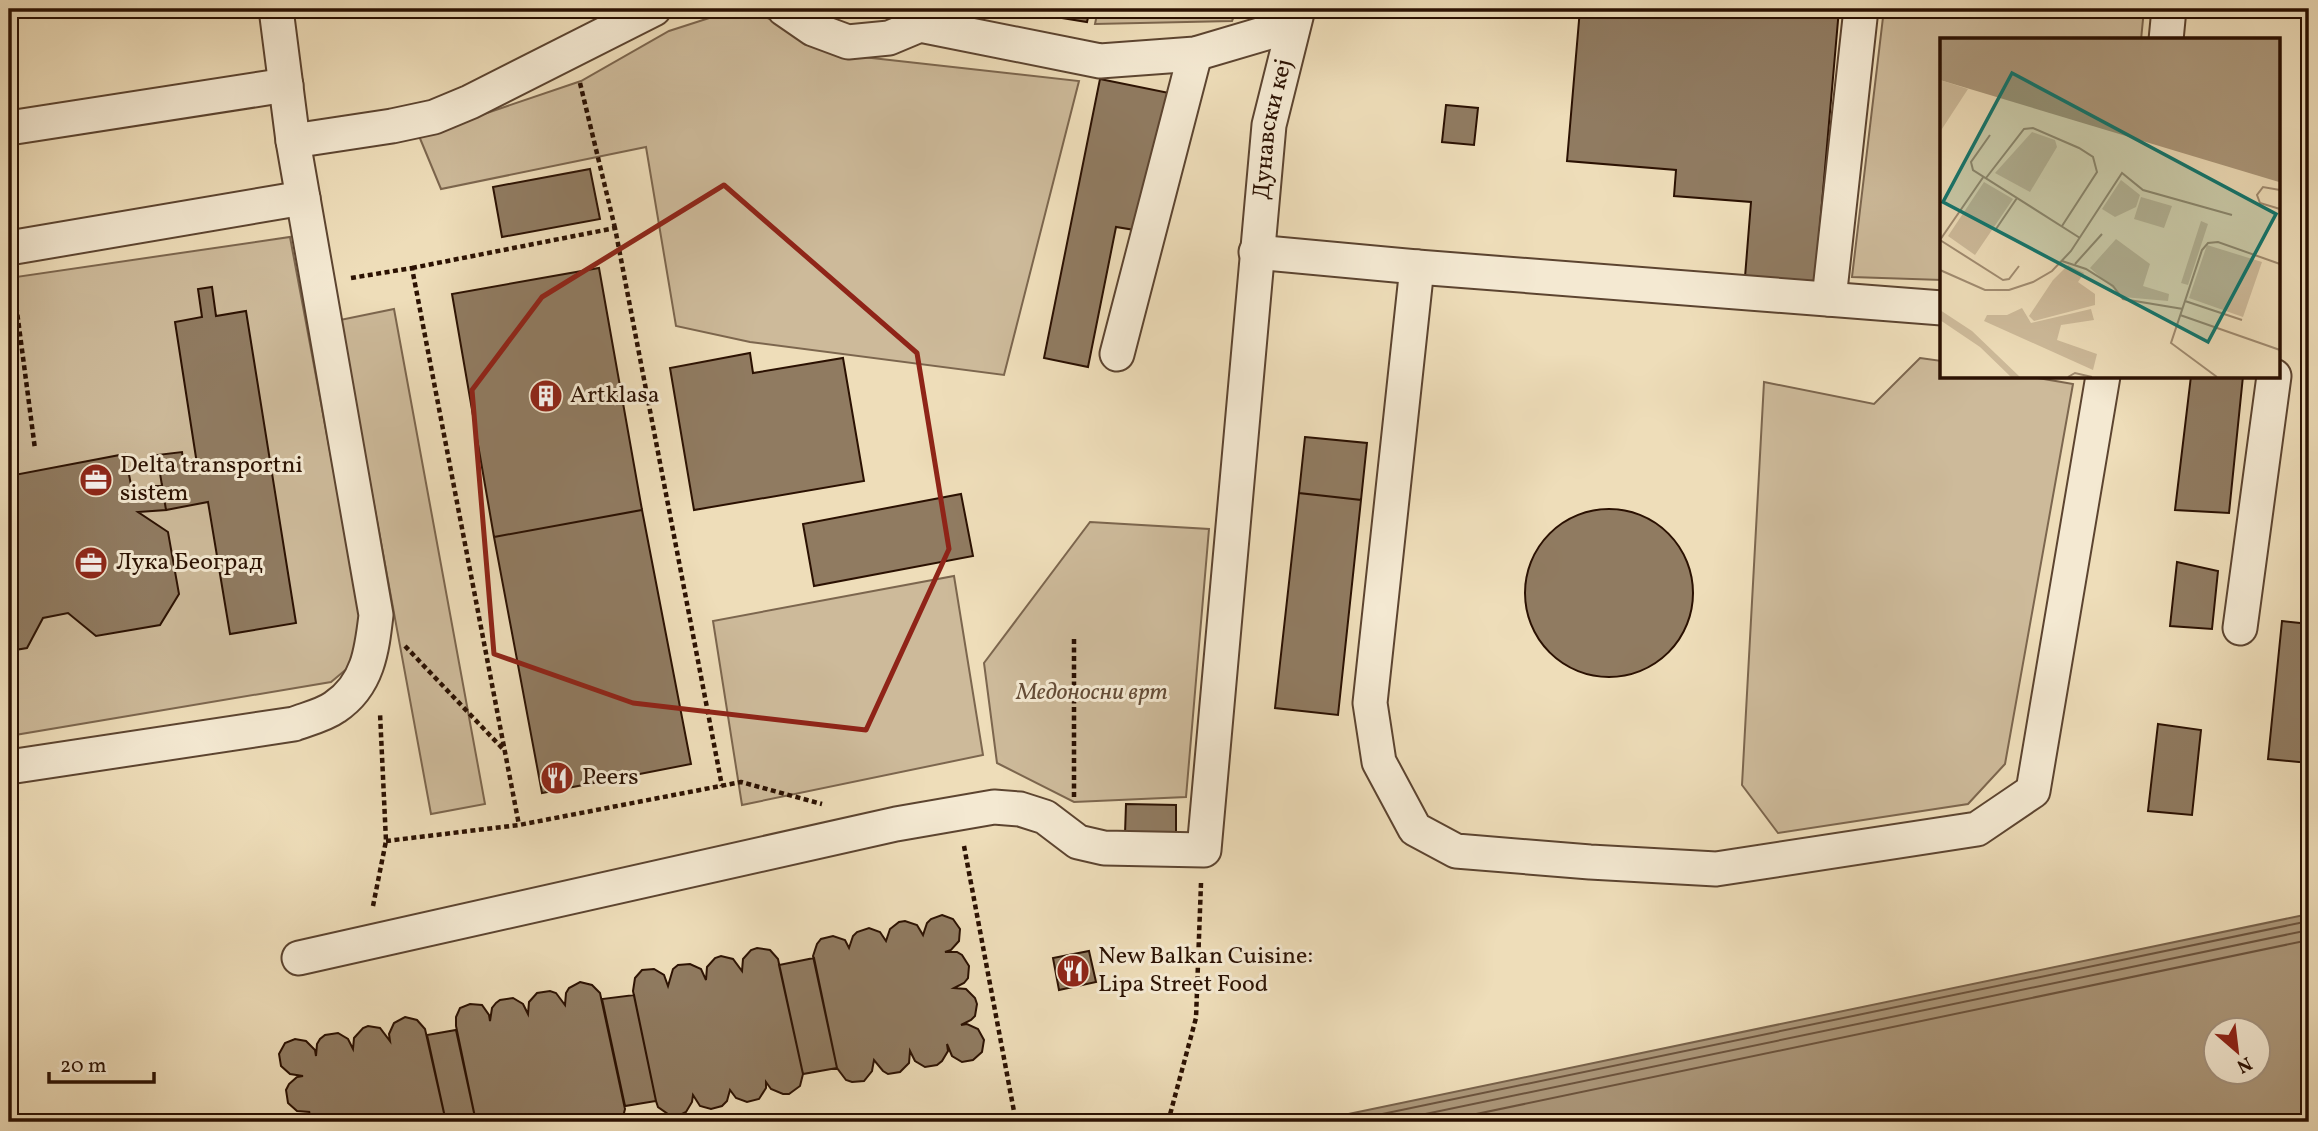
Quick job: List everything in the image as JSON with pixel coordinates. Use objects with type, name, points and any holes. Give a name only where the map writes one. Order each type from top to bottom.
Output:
[{"type":"street","points":[[9,767],[295,724],[335,707],[358,684],[372,655],[376,615],[293,141],[276,9]]},
{"type":"street","points":[[293,141],[434,117],[572,52],[654,9]]},
{"type":"street","points":[[784,9],[813,29],[848,42],[889,37],[911,17],[1100,61],[1195,54],[1295,17]]},
{"type":"street","points":[[1829,299],[1861,9]]},
{"type":"street","points":[[2166,38],[2169,9]]},
{"type":"street","name":"Дунавски кеј","points":[[1204,850],[1269,125],[1295,17]]},
{"type":"street","points":[[1117,354],[1195,54]]},
{"type":"street","points":[[9,128],[286,85]]},
{"type":"street","points":[[10,263],[303,198]]},
{"type":"street","points":[[1256,252],[1940,308]]},
{"type":"street","points":[[1417,267],[1370,703],[1379,762],[1415,829],[1456,850],[1590,862],[1716,869],[1977,829],[2032,791],[2103,378]]},
{"type":"street","points":[[2240,628],[2274,378]]},
{"type":"street","points":[[299,958],[371,944],[896,824],[994,807],[1020,809],[1045,817],[1075,840],[1104,848],[1204,850]]},
{"type":"path","points":[[572,52],[615,228],[722,786]]},
{"type":"path","points":[[351,278],[615,228]]},
{"type":"path","points":[[10,263],[35,449]]},
{"type":"path","points":[[412,268],[519,825]]},
{"type":"path","points":[[376,615],[505,750]]},
{"type":"path","points":[[1074,639],[1075,840]]},
{"type":"path","points":[[371,944],[368,930],[386,841],[380,708]]},
{"type":"path","points":[[386,841],[519,825],[741,782]]},
{"type":"path","points":[[958,814],[1016,1122]]},
{"type":"path","points":[[1168,1122],[1196,1018],[1204,850]]},
{"type":"highlighted area","points":[[724,185],[917,353],[949,549],[866,730],[633,703],[494,654],[472,390],[542,297]]},
{"type":"green space","points":[[737,9],[747,9],[854,56],[1079,81],[1004,375],[750,342],[676,326],[646,147],[441,189],[419,136],[581,81],[669,31]]},
{"type":"green space","points":[[1098,9],[1237,9],[1232,21],[1095,24]]},
{"type":"green space","points":[[1884,9],[2144,9],[2141,38],[1940,38],[1940,280],[1852,277]]},
{"type":"green space","points":[[290,237],[360,612],[355,662],[331,682],[9,736],[9,278]]},
{"type":"green space","points":[[394,309],[485,804],[431,814],[340,320]]},
{"type":"green space","points":[[1920,358],[1940,361],[1940,378],[2038,378],[2073,384],[2005,764],[1968,804],[1778,833],[1742,785],[1764,382],[1874,404]]},
{"type":"green space","name":"Медоносни врт","points":[[1090,522],[1209,529],[1186,797],[1074,802],[997,763],[984,663]]},
{"type":"green space","points":[[954,576],[983,755],[742,805],[713,621]]},
{"type":"water","points":[[2309,914],[2309,1122],[1310,1122]]},
{"type":"building","points":[[1007,9],[1090,9],[1087,22]]},
{"type":"building","points":[[1580,9],[1839,9],[1815,283],[1745,277],[1751,202],[1674,196],[1676,170],[1567,161]]},
{"type":"building","points":[[1100,79],[1169,93],[1141,231],[1116,227],[1088,367],[1044,358]]},
{"type":"building","points":[[1446,105],[1478,108],[1474,145],[1442,142]]},
{"type":"building","points":[[590,169],[600,219],[502,237],[493,187]]},
{"type":"building","name":"Artklasa","points":[[599,268],[642,510],[494,537],[452,294]]},
{"type":"building","points":[[212,287],[216,316],[246,311],[296,623],[230,634],[208,502],[166,510],[157,455],[182,452],[184,466],[197,464],[175,322],[202,317],[198,289]]},
{"type":"building","points":[[750,353],[753,373],[843,358],[864,481],[694,510],[670,368]]},
{"type":"building","points":[[2191,378],[2243,378],[2229,513],[2175,510]]},
{"type":"building","points":[[1305,437],[1367,443],[1361,500],[1299,493]]},
{"type":"building","name":"Лука Београд","points":[[125,454],[132,490],[162,485],[166,510],[138,512],[168,532],[179,594],[160,625],[96,636],[68,613],[43,618],[27,648],[9,651],[9,476]]},
{"type":"building","points":[[1299,493],[1361,500],[1338,715],[1275,708]]},
{"type":"building","points":[[961,494],[973,556],[814,586],[803,524]]},
{"type":"building","points":[[1609,509],[1641,515],[1668,534],[1687,561],[1693,593],[1687,625],[1668,652],[1641,671],[1609,677],[1577,671],[1550,652],[1531,625],[1525,593],[1531,561],[1550,534],[1577,515]]},
{"type":"building","points":[[642,510],[691,764],[542,793],[494,537]]},
{"type":"building","points":[[2177,562],[2218,571],[2212,629],[2170,626]]},
{"type":"building","points":[[2282,621],[2309,624],[2309,763],[2268,759]]},
{"type":"building","points":[[2158,724],[2201,730],[2192,815],[2148,811]]},
{"type":"building","points":[[1126,804],[1176,805],[1176,835],[1125,834]]},
{"type":"building","points":[[942,915],[953,919],[960,929],[959,941],[951,950],[945,952],[957,952],[969,966],[968,978],[954,988],[966,989],[975,998],[975,1016],[961,1025],[967,1024],[978,1029],[984,1040],[982,1052],[973,1060],[962,1062],[952,1056],[947,1044],[948,1051],[942,1061],[937,1065],[925,1067],[915,1061],[910,1051],[909,1063],[900,1072],[888,1074],[874,1060],[872,1071],[864,1081],[846,1080],[837,1068],[813,956],[817,944],[821,939],[833,936],[845,940],[849,948],[857,932],[869,928],[880,932],[886,941],[890,929],[905,921],[917,925],[923,935],[927,923]]},
{"type":"building","points":[[751,950],[770,950],[778,959],[803,1074],[800,1086],[789,1094],[783,1094],[771,1089],[766,1082],[766,1088],[759,1099],[747,1102],[736,1098],[730,1090],[727,1101],[722,1106],[711,1109],[700,1106],[693,1095],[686,1112],[680,1115],[668,1114],[658,1107],[656,1101],[633,991],[635,978],[642,970],[654,969],[664,975],[668,986],[673,969],[678,965],[690,964],[701,969],[706,980],[707,967],[715,958],[721,956],[733,959],[742,971],[743,959]]},
{"type":"building","points":[[1089,951],[1096,982],[1059,990],[1053,958]]},
{"type":"building","points":[[814,958],[837,1068],[803,1074],[779,965]]},
{"type":"building","points":[[580,982],[592,985],[600,993],[625,1109],[622,1121],[592,1122],[589,1117],[588,1122],[476,1122],[456,1026],[460,1008],[470,1004],[482,1005],[490,1021],[492,1008],[496,1003],[513,998],[523,1004],[528,1014],[529,1002],[537,993],[556,993],[565,1005],[569,988]]},
{"type":"building","points":[[634,995],[656,1101],[625,1106],[602,999]]},
{"type":"building","points":[[405,1017],[417,1020],[425,1029],[446,1122],[296,1122],[299,1117],[310,1112],[297,1111],[288,1103],[286,1090],[289,1084],[297,1077],[303,1076],[290,1074],[281,1066],[279,1054],[285,1043],[295,1039],[306,1041],[315,1050],[316,1056],[320,1039],[325,1035],[338,1033],[348,1039],[353,1049],[354,1038],[368,1026],[380,1028],[390,1041],[389,1034],[394,1023]]},
{"type":"building","points":[[456,1030],[476,1122],[446,1122],[427,1035]]},
{"type":"place","name":"Artklasa","points":[[546,396]]},
{"type":"place","name":"Delta transportni sistem","points":[[96,480]]},
{"type":"place","name":"Лука Београд","points":[[91,563]]},
{"type":"place","name":"Peers","points":[[557,778]]},
{"type":"place","name":"New Balkan Cuisine: Lipa Street Food","points":[[1073,971]]}]
